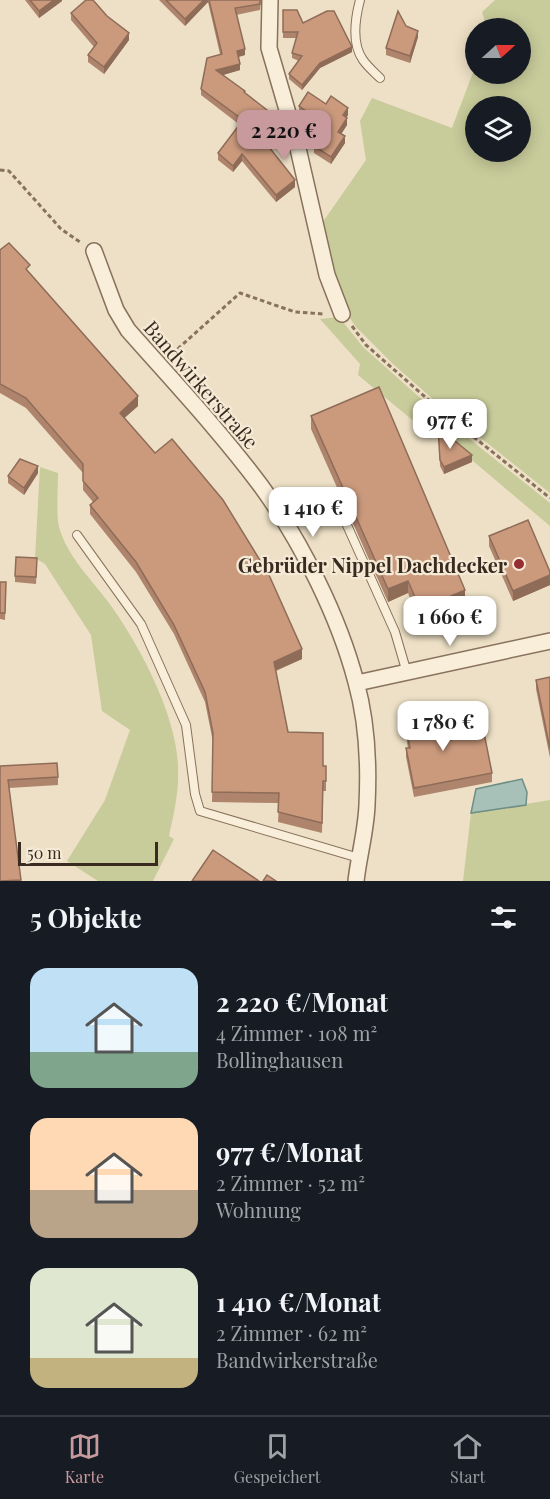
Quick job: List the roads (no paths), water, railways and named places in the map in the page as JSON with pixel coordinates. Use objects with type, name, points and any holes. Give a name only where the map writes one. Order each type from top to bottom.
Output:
[{"type":"street","points":[[270,0],[269,48],[297,144],[327,275],[342,314]]},
{"type":"street","name":"Bandwirkerstraße","points":[[94,251],[116,310],[128,330],[234,452],[287,525],[322,592],[357,683],[364,728],[368,776],[365,833],[356,881]]},
{"type":"street","points":[[357,683],[550,641]]},
{"type":"lane","points":[[360,0],[354,20],[356,39],[362,59],[380,78]]},
{"type":"lane","points":[[346,523],[395,632],[407,673]]},
{"type":"lane","points":[[77,535],[141,624],[186,725],[195,794],[201,812],[359,858]]},
{"type":"water","points":[[522,779],[527,792],[526,805],[471,813],[476,789]]},
{"type":"place","name":"Gebrüder Nippel Dachdecker","points":[[519,564]]}]
